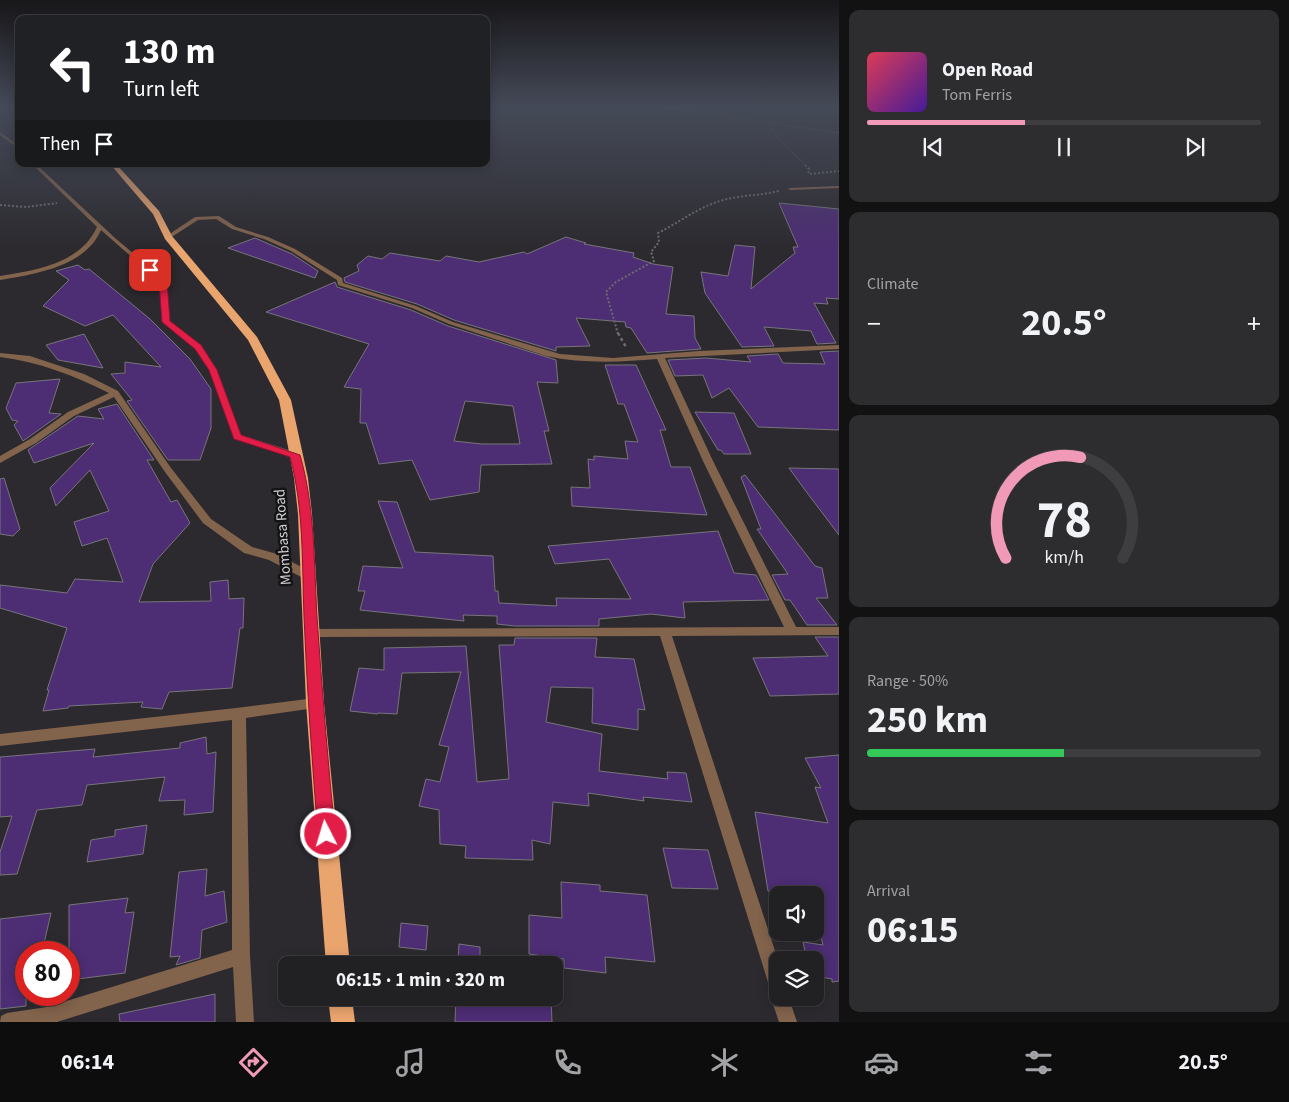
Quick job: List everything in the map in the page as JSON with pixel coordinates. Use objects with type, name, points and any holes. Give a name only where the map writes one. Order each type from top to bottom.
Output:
[{"type":"highway","name":"Mombasa Road","points":[[116,167],[156,213],[168,237],[252,339],[285,400],[301,478],[309,576],[315,703],[337,956]]},
{"type":"highway","points":[[341,1006],[342,1022]]},
{"type":"street","points":[[37,167],[100,226],[163,281],[166,322],[198,347],[213,370],[237,436],[295,455]]},
{"type":"street","points":[[790,189],[839,187]]},
{"type":"street","points":[[168,237],[197,218],[217,217],[223,219],[234,228],[266,238],[293,250],[340,279],[340,284],[414,307],[451,323],[548,354],[613,360],[839,347]]},
{"type":"street","points":[[0,278],[32,272],[70,259],[82,252],[100,226]]},
{"type":"street","points":[[0,355],[36,361],[81,376],[115,392],[168,470],[207,521],[248,550],[273,557],[309,576]]},
{"type":"street","points":[[660,356],[708,461],[793,632]]},
{"type":"street","points":[[0,460],[33,441],[71,414],[115,392]]},
{"type":"street","points":[[311,633],[839,631]]},
{"type":"street","points":[[665,633],[769,961]]},
{"type":"street","points":[[0,740],[108,727],[239,715],[315,703]]},
{"type":"street","points":[[239,715],[241,956],[244,1022]]},
{"type":"street","points":[[7,1022],[47,1016],[241,956]]},
{"type":"street","points":[[783,1006],[788,1022]]},
{"type":"path","points":[[794,154],[809,169],[810,174]]},
{"type":"path","points":[[640,358],[631,352],[619,338],[607,290],[620,280],[654,261],[651,252],[659,242],[658,233],[677,224],[689,214],[720,201],[790,189],[810,174],[839,171]]},
{"type":"path","points":[[0,205],[26,207],[72,200]]},
{"type":"building","points":[[779,203],[839,209],[839,299],[826,298],[828,304],[814,303],[836,343],[817,344],[811,331],[764,327],[774,346],[742,347],[705,293],[701,272],[728,276],[735,245],[755,247],[751,289],[795,253],[793,247],[798,247]]},
{"type":"building","points":[[566,237],[586,243],[584,244],[634,253],[633,257],[653,264],[673,267],[666,314],[694,316],[695,338],[701,349],[647,353],[631,328],[626,327],[625,322],[576,318],[590,346],[556,347],[556,351],[454,320],[417,304],[345,282],[344,278],[359,271],[357,265],[368,256],[382,259],[390,253],[440,261],[446,256],[479,262],[524,252],[527,254]]},
{"type":"building","points":[[255,238],[292,254],[318,271],[315,278],[228,248]]},
{"type":"building","points":[[78,265],[85,270],[89,269],[150,319],[190,359],[211,389],[211,428],[200,460],[168,460],[127,401],[132,400],[111,374],[125,373],[125,362],[161,367],[113,315],[85,326],[43,306],[69,280],[56,271]]},
{"type":"building","points":[[335,282],[337,287],[411,310],[448,326],[556,360],[558,383],[537,382],[549,431],[544,431],[552,464],[481,465],[479,492],[430,500],[412,460],[379,464],[366,423],[360,423],[361,389],[344,387],[369,344],[266,312]],"holes":[[[465,401],[513,406],[520,444],[482,444],[454,441]]]},
{"type":"building","points":[[84,334],[103,368],[58,360],[46,345]]},
{"type":"building","points":[[839,351],[839,430],[758,427],[729,388],[712,398],[703,375],[675,376],[668,360],[706,358],[751,362],[747,356],[778,354],[783,363],[825,364],[820,352]]},
{"type":"building","points":[[605,365],[636,365],[666,430],[660,430],[671,467],[690,467],[707,515],[572,506],[571,487],[590,488],[588,459],[594,460],[594,456],[628,459],[625,441],[638,442],[624,404],[618,404]]},
{"type":"building","points":[[60,379],[49,413],[61,414],[23,441],[14,425],[18,421],[12,420],[6,408],[16,383]]},
{"type":"building","points":[[117,404],[154,460],[147,460],[171,502],[177,500],[190,523],[153,564],[139,602],[211,601],[210,582],[228,580],[229,599],[244,598],[243,628],[240,628],[232,688],[169,692],[162,709],[141,707],[143,702],[69,706],[68,708],[43,711],[49,690],[47,690],[67,628],[0,608],[0,585],[67,593],[75,579],[123,582],[107,538],[82,546],[74,522],[109,511],[90,470],[56,506],[50,488],[94,443],[34,463],[28,450],[78,416],[104,419],[98,409]]},
{"type":"building","points":[[695,412],[734,413],[751,454],[724,454],[721,450],[718,450]]},
{"type":"building","points":[[789,468],[839,469],[839,535],[805,490]]},
{"type":"building","points":[[745,475],[815,566],[822,568],[828,598],[816,598],[837,625],[807,625],[790,600],[785,600],[772,575],[788,574],[757,529],[761,529],[741,477]]},
{"type":"building","points":[[4,478],[20,529],[13,536],[0,534],[0,479]]},
{"type":"building","points":[[378,501],[397,502],[415,552],[493,556],[495,591],[498,591],[499,603],[557,606],[556,598],[631,599],[609,559],[555,564],[548,546],[718,531],[734,573],[756,575],[769,600],[683,602],[685,618],[651,614],[599,619],[599,626],[515,626],[497,624],[497,616],[463,615],[464,621],[360,610],[365,591],[358,591],[363,566],[403,568]]},
{"type":"building","points":[[815,637],[839,637],[839,694],[770,696],[753,658],[828,656]]},
{"type":"building","points":[[515,638],[597,638],[595,657],[634,659],[645,710],[638,709],[638,730],[592,723],[593,688],[551,687],[546,722],[602,734],[599,771],[668,779],[667,772],[686,773],[692,802],[643,797],[644,801],[588,793],[589,806],[553,802],[550,844],[532,840],[533,860],[465,858],[466,846],[440,844],[439,810],[419,806],[426,779],[440,782],[449,747],[439,745],[461,672],[402,673],[397,714],[378,714],[350,711],[359,668],[384,670],[384,648],[466,646],[477,782],[509,779],[499,645],[514,645]]},
{"type":"building","points":[[206,737],[207,754],[216,752],[213,812],[184,815],[185,800],[159,801],[165,777],[87,785],[82,805],[37,810],[17,874],[0,875],[0,852],[12,816],[0,817],[0,757],[95,749],[93,757],[180,748],[180,743]]},
{"type":"building","points":[[839,755],[839,981],[832,982],[832,979],[824,978],[824,951],[805,951],[803,942],[823,945],[824,886],[769,886],[768,891],[755,812],[828,823],[815,787],[821,788],[805,758]]},
{"type":"building","points":[[147,825],[143,854],[87,862],[91,840],[115,836],[115,830]]},
{"type":"building","points":[[663,848],[708,850],[718,889],[672,888]]},
{"type":"building","points":[[207,869],[205,896],[224,891],[227,922],[202,930],[200,958],[176,965],[180,956],[170,957],[179,872]]},
{"type":"building","points":[[561,882],[600,885],[600,891],[647,895],[655,962],[605,957],[606,973],[564,968],[563,956],[529,954],[529,915],[562,918]]},
{"type":"building","points":[[128,898],[125,913],[134,912],[125,973],[80,979],[80,941],[69,941],[69,905]]},
{"type":"building","points":[[51,913],[45,941],[15,941],[15,1006],[26,1006],[0,1009],[0,919]]},
{"type":"building","points":[[401,923],[428,926],[426,950],[399,947]]},
{"type":"building","points":[[459,944],[480,947],[480,956],[458,956]]},
{"type":"building","points":[[215,994],[215,1022],[120,1022],[119,1014]]},
{"type":"building","points":[[456,1006],[551,1006],[552,1022],[455,1022]]},
{"type":"route","points":[[150,270],[163,281],[166,322],[198,347],[213,370],[237,436],[295,455],[301,478],[305,514],[315,703],[326,834]]}]
